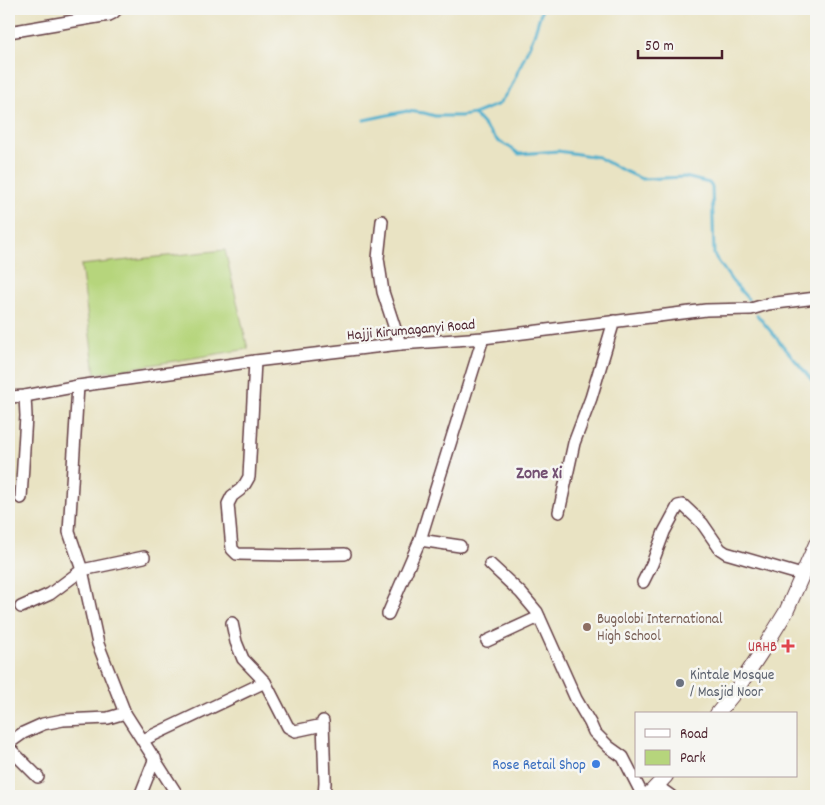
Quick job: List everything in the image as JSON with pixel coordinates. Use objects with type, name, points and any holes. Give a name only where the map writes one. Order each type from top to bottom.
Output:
[{"type":"main road","points":[[719,712],[735,692],[762,652],[786,612],[816,544]]},
{"type":"main road","points":[[645,796],[662,781]]},
{"type":"street","points":[[9,32],[109,14],[117,9]]},
{"type":"street","points":[[382,221],[378,258],[383,292],[400,344]]},
{"type":"street","name":"Hajji Kirumaganyi Road","points":[[9,397],[255,361],[400,344],[483,338],[706,310],[751,309],[768,304],[816,298]]},
{"type":"street","points":[[559,512],[574,443],[591,398],[614,321]]},
{"type":"street","points":[[388,614],[420,540],[483,338]]},
{"type":"street","points":[[255,361],[249,477],[240,490],[232,496],[228,504],[232,548],[237,554],[345,554]]},
{"type":"street","points":[[78,386],[69,532],[82,570],[98,644],[125,713],[178,796]]},
{"type":"street","points":[[21,498],[26,416],[25,396]]},
{"type":"street","points":[[643,582],[664,532],[680,505],[702,523],[720,549],[726,553],[802,574]]},
{"type":"street","points":[[420,540],[460,546]]},
{"type":"street","points":[[20,607],[50,594],[82,570],[144,557]]},
{"type":"street","points":[[490,564],[521,593],[537,612],[576,699],[594,732],[609,747],[623,757],[645,796]]},
{"type":"street","points":[[487,641],[539,617]]},
{"type":"street","points":[[232,623],[236,642],[243,659],[265,682],[288,727],[295,731],[323,723],[324,796]]},
{"type":"street","points":[[143,740],[265,682]]},
{"type":"street","points":[[9,743],[23,733],[43,724],[63,720],[108,718],[125,713]]},
{"type":"street","points":[[9,748],[38,777]]},
{"type":"street","points":[[140,796],[155,758]]},
{"type":"street","points":[[662,781],[671,796]]},
{"type":"green space","points":[[225,250],[248,349],[95,374],[81,265]]},
{"type":"waterway","points":[[364,120],[407,111],[435,116],[461,116],[474,114],[499,104],[511,87],[534,35],[542,9]]},
{"type":"waterway","points":[[474,114],[498,141],[519,154],[558,151],[598,157],[642,179],[685,177],[709,183],[712,187],[714,255],[732,281],[748,299]]},
{"type":"waterway","points":[[757,315],[816,385]]},
{"type":"place","name":"Bugolobi International High School","points":[[587,627]]},
{"type":"place","name":"URHB","points":[[788,646]]},
{"type":"place","name":"Kintale Mosque / Masjid Noor","points":[[680,683]]},
{"type":"place","name":"Rose Retail Shop","points":[[596,764]]},
{"type":"district","name":"Zone Xi","points":[[539,472]]}]
